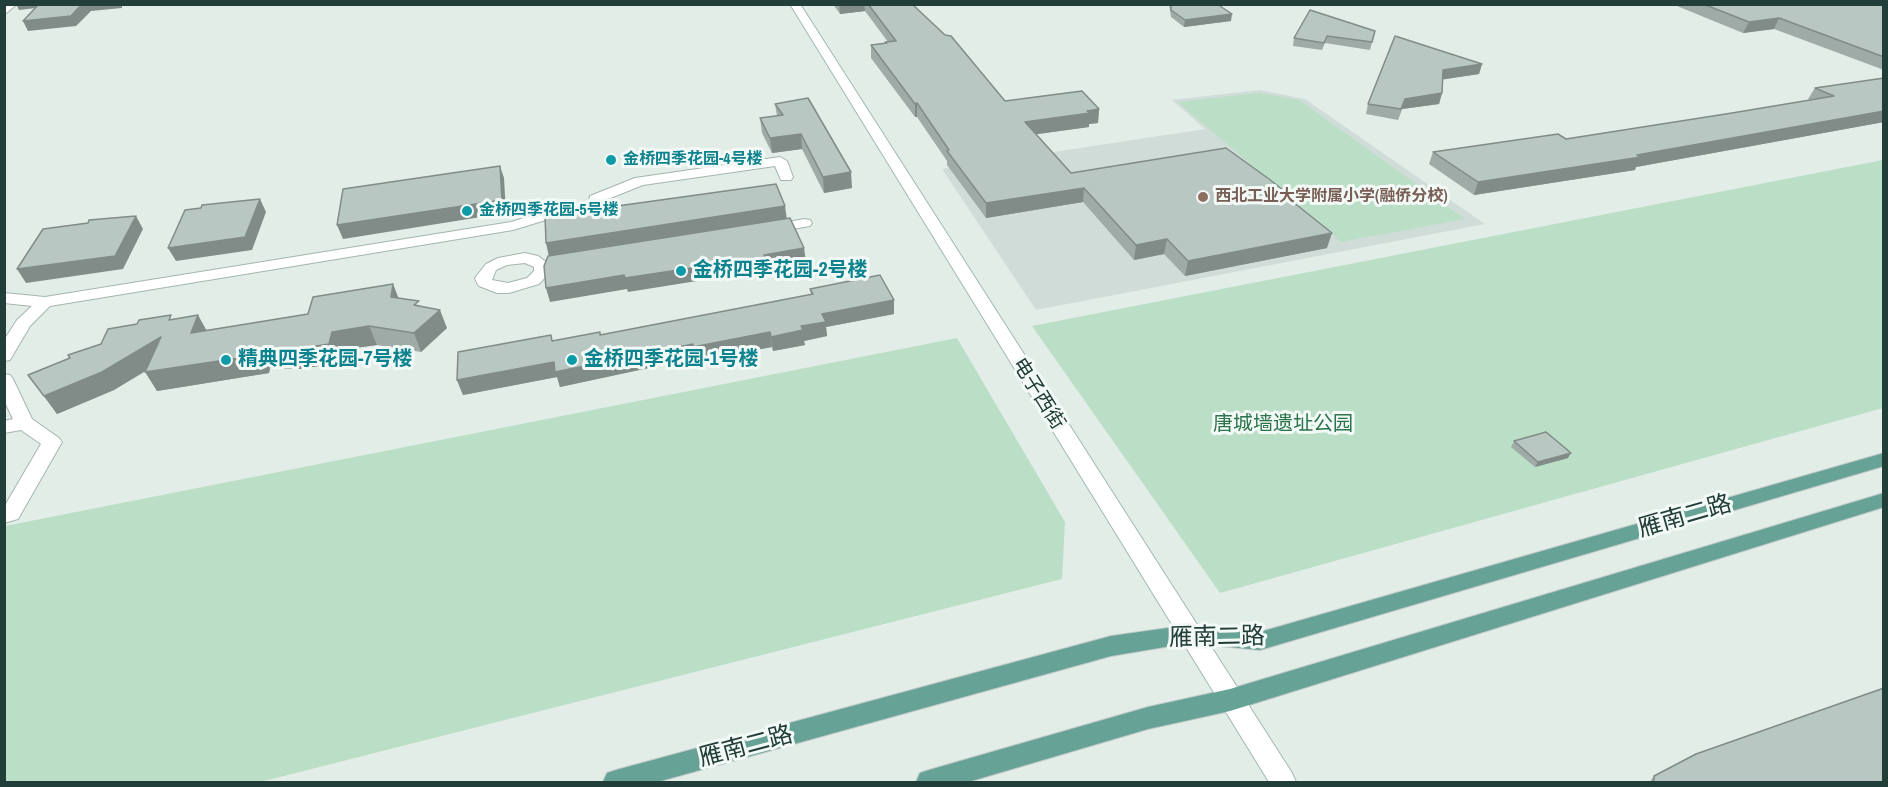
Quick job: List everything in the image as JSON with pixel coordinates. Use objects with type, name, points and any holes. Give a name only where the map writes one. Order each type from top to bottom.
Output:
[{"type":"main road","name":"雁南二路","points":[[616,783],[1111,646],[1189,634],[1260,642],[1884,459]]},
{"type":"main road","name":"雁南二路","points":[[929,783],[1148,718],[1230,700],[1884,500]]},
{"type":"street","points":[[4,12],[13,4]]},
{"type":"street","name":"电子西街","points":[[795,4],[1283,783]]},
{"type":"street","points":[[4,298],[45,302],[513,243],[533,260],[548,264],[537,278],[524,285],[497,288],[485,283],[483,278],[513,243],[561,211],[582,215],[594,211],[597,206],[595,199],[640,181],[780,161],[786,177]]},
{"type":"street","points":[[759,230],[805,223]]},
{"type":"street","points":[[4,356],[23,323],[45,302]]},
{"type":"street","points":[[4,379],[24,423],[52,442],[11,514],[4,516]]},
{"type":"street","points":[[4,427],[24,423]]},
{"type":"shaded area","name":"西北工业大学附属小学(融侨分校)","points":[[1259,90],[1305,99],[1485,224],[1036,310],[942,169],[1205,129],[1172,100]]},
{"type":"green space","points":[[1259,93],[1299,100],[1465,219],[1341,242],[1178,102]]},
{"type":"green space","name":"唐城墙遗址公园","points":[[1883,160],[1883,408],[1220,593],[1032,326]]},
{"type":"green space","points":[[957,338],[1065,522],[1062,579],[260,782],[5,782],[5,526]]},
{"type":"building","points":[[39,4],[82,4],[71,16],[23,21]]},
{"type":"building","points":[[868,4],[912,4],[945,35],[951,36],[1005,101],[1082,91],[1099,109],[1087,111],[1090,113],[1025,122],[1071,173],[1226,148],[1287,193],[1283,194],[1332,233],[1188,261],[1167,239],[1136,245],[1084,188],[986,203],[947,151],[949,150],[917,103],[915,104],[871,45],[896,41]]},
{"type":"building","points":[[1171,4],[1217,4],[1232,14],[1185,20],[1171,10]]},
{"type":"building","points":[[1703,4],[1884,4],[1884,57],[1779,18],[1749,22]]},
{"type":"building","points":[[1310,10],[1375,31],[1372,42],[1327,36],[1324,43],[1294,38]]},
{"type":"building","points":[[1395,36],[1482,64],[1443,70],[1442,93],[1405,99],[1401,109],[1368,104]]},
{"type":"building","points":[[1884,78],[1884,111],[1637,155],[1641,157],[1478,182],[1433,152],[1558,134],[1566,139],[1732,113],[1834,96],[1815,88]]},
{"type":"building","points":[[808,98],[851,172],[823,177],[801,134],[770,138],[760,118],[783,115],[775,104]]},
{"type":"building","points":[[500,166],[502,200],[337,225],[343,189]]},
{"type":"building","points":[[776,184],[785,206],[546,243],[545,216]]},
{"type":"building","points":[[260,199],[245,237],[168,248],[185,210],[201,208],[202,205]]},
{"type":"building","points":[[136,216],[115,256],[17,269],[43,229],[88,223],[89,220]]},
{"type":"building","points":[[790,218],[804,248],[764,255],[765,257],[625,278],[624,275],[546,288],[544,266],[548,256]]},
{"type":"building","points":[[880,275],[894,300],[822,314],[826,322],[801,326],[803,330],[771,337],[770,332],[693,347],[693,344],[555,372],[554,362],[457,380],[458,352],[551,335],[552,341],[600,332],[600,335],[813,294],[810,289]]},
{"type":"building","points":[[393,284],[391,297],[419,301],[414,305],[440,310],[414,333],[369,326],[332,332],[329,344],[290,350],[261,350],[259,355],[145,372],[161,337],[102,372],[44,396],[28,375],[70,358],[68,355],[101,344],[108,329],[137,324],[139,320],[171,315],[169,320],[198,315],[191,333],[308,314],[313,297]]},
{"type":"building","points":[[1546,432],[1571,453],[1538,462],[1514,441]]},
{"type":"building","points":[[1884,688],[1884,783],[1654,783],[1654,776],[1696,754]]},
{"type":"place","name":"金桥四季花园-4号楼","points":[[611,160]]},
{"type":"place","name":"西北工业大学附属小学(融侨分校)","points":[[1203,197]]},
{"type":"place","name":"金桥四季花园-5号楼","points":[[467,211]]},
{"type":"place","name":"金桥四季花园-2号楼","points":[[681,271]]},
{"type":"place","name":"精典四季花园-7号楼","points":[[226,360]]},
{"type":"place","name":"金桥四季花园-1号楼","points":[[572,360]]}]
